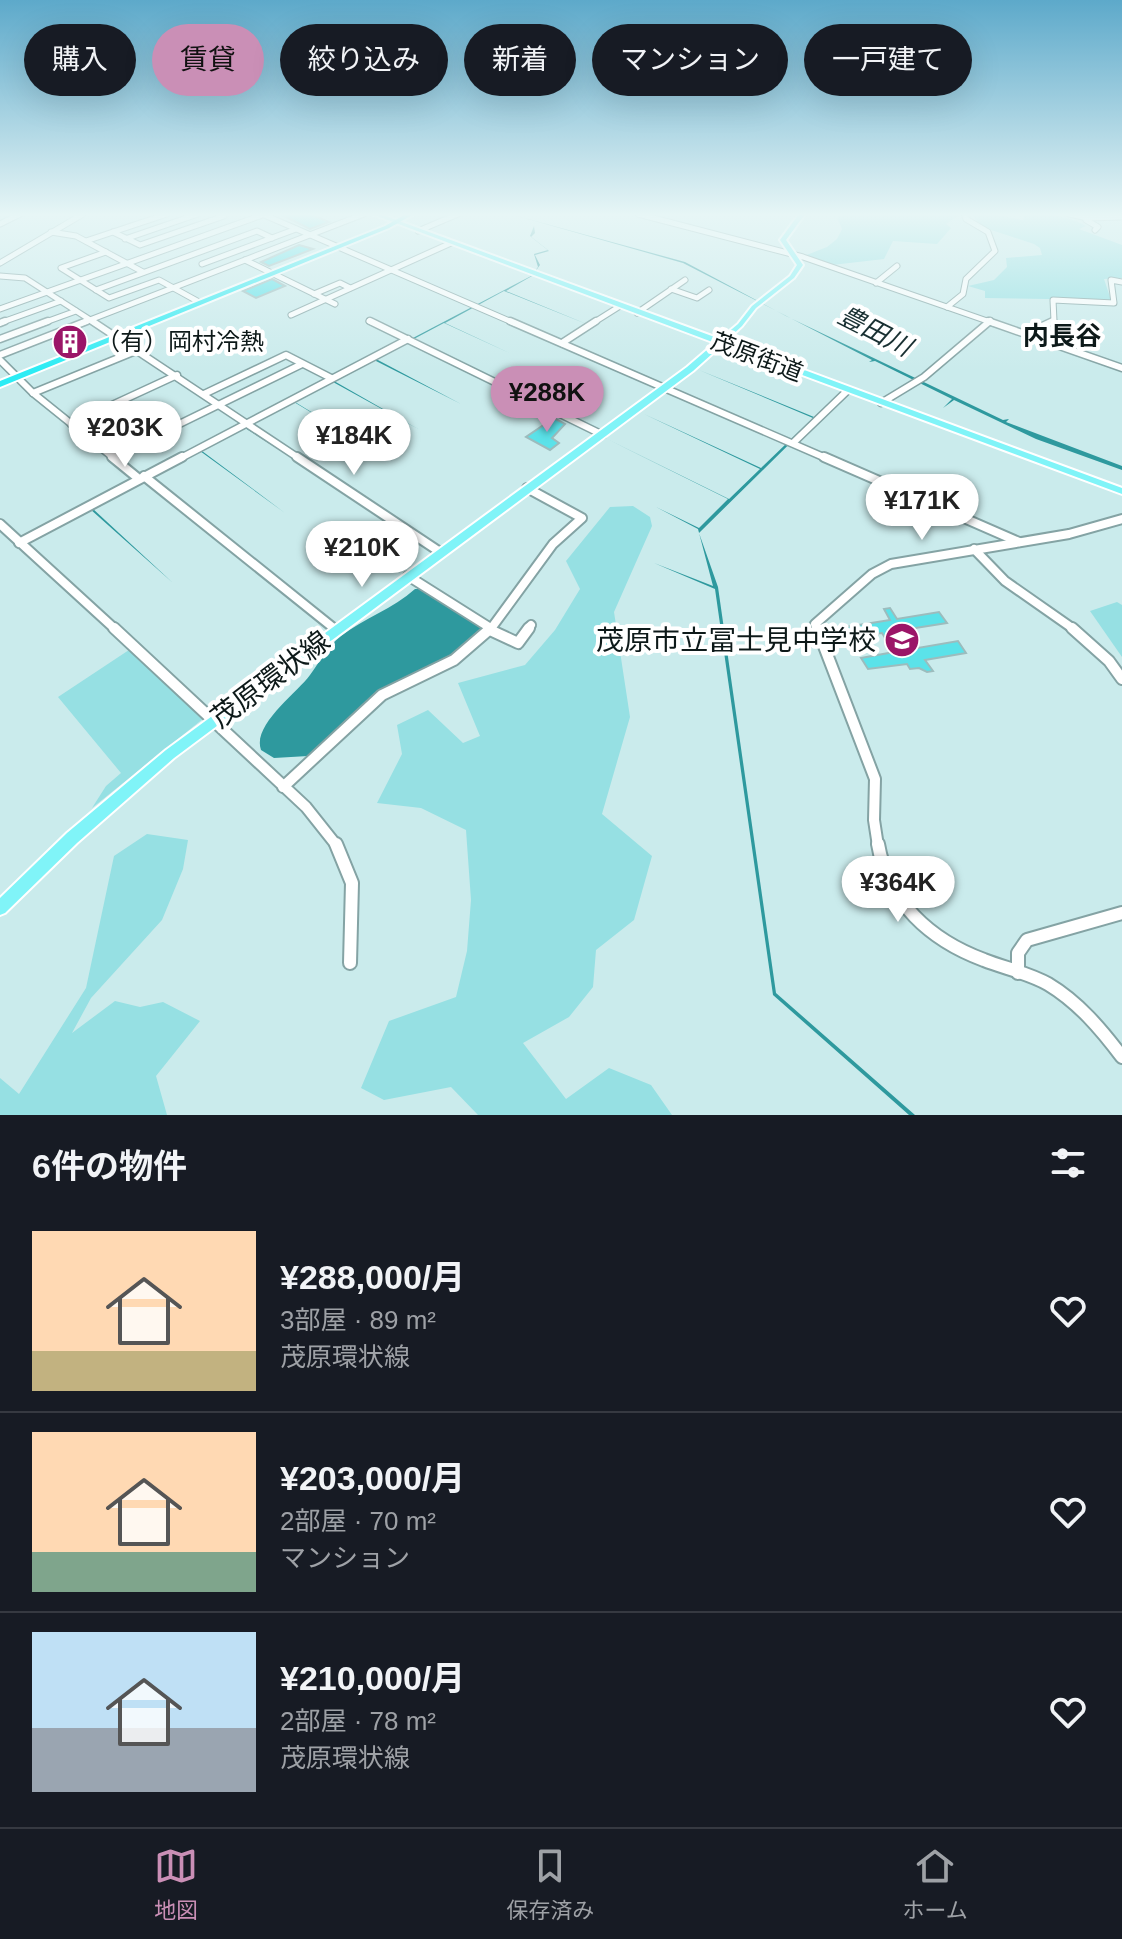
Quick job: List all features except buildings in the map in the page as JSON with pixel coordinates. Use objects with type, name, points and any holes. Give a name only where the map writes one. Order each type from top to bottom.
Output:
[{"type":"highway","points":[[0,382],[285,266]]},
{"type":"main road","name":"茂原街道","points":[[513,266],[1122,491]]},
{"type":"main road","name":"茂原環状線","points":[[0,908],[95,817],[215,720],[527,488],[667,389],[740,325],[799,266]]},
{"type":"street","points":[[67,266],[61,268],[112,298],[159,280],[198,302]]},
{"type":"street","points":[[0,308],[121,266]]},
{"type":"street","points":[[131,266],[143,272]]},
{"type":"street","points":[[96,290],[159,266]]},
{"type":"street","points":[[206,266],[217,271]]},
{"type":"street","points":[[230,266],[0,358],[33,393],[71,424],[336,630]]},
{"type":"street","points":[[258,266],[335,304]]},
{"type":"street","points":[[382,266],[1019,542]]},
{"type":"street","points":[[291,315],[400,266]]},
{"type":"street","points":[[827,266],[1122,368]]},
{"type":"street","points":[[876,283],[897,266]]},
{"type":"street","points":[[947,307],[963,294],[966,279],[979,266]]},
{"type":"street","points":[[0,276],[25,278],[48,292],[440,552]]},
{"type":"street","points":[[637,313],[685,280]]},
{"type":"street","points":[[1025,334],[1054,321],[1053,300],[1067,297],[1097,304],[1114,303],[1111,280],[1122,282]]},
{"type":"street","points":[[314,294],[340,283],[350,288]]},
{"type":"street","points":[[671,289],[697,298],[709,290]]},
{"type":"street","points":[[0,323],[61,301]]},
{"type":"street","points":[[562,343],[620,306]]},
{"type":"street","points":[[0,339],[76,311]]},
{"type":"street","points":[[369,321],[603,435]]},
{"type":"street","points":[[881,403],[924,377],[990,321]]},
{"type":"street","points":[[19,543],[408,339]]},
{"type":"street","points":[[33,393],[138,350]]},
{"type":"street","points":[[204,394],[286,355],[331,378]]},
{"type":"street","points":[[112,457],[302,364]]},
{"type":"street","points":[[71,424],[177,375]]},
{"type":"street","points":[[793,443],[847,391]]},
{"type":"street","points":[[283,787],[382,695],[454,660],[491,630],[553,544],[582,518],[527,488]]},
{"type":"street","points":[[1122,519],[1069,534],[907,560],[879,569],[815,624],[875,779],[874,820],[881,860],[890,886],[927,930],[980,959],[1046,983],[1075,1004],[1104,1033],[1122,1057]]},
{"type":"street","points":[[0,524],[215,720],[310,811],[335,842],[350,872],[353,922],[350,963]]},
{"type":"street","points":[[974,549],[1005,581],[1064,621],[1109,661],[1122,679]]},
{"type":"street","points":[[408,576],[491,630],[518,643],[531,625]]},
{"type":"street","points":[[1018,973],[1018,953],[1027,940],[1122,913]]},
{"type":"shaded area","points":[[689,266],[693,266],[780,313]]},
{"type":"shaded area","points":[[1122,266],[1122,278],[1104,279],[1111,300],[985,298],[985,291],[968,286],[994,280],[1007,267]]},
{"type":"shaded area","points":[[538,267],[532,276],[506,291],[589,325],[504,291],[445,323],[529,362],[444,323],[376,359],[461,404],[374,360],[334,381],[418,429],[333,382],[295,402],[380,454],[294,402],[246,428],[331,483],[245,428],[202,451],[285,513],[200,451],[92,508],[173,583],[90,509],[25,542],[531,276]]},
{"type":"shaded area","points":[[790,318],[1003,420],[1009,419],[1006,422],[1122,466],[1122,470],[1036,439],[954,400],[943,408],[952,399],[875,361],[869,362],[872,360]]},
{"type":"shaded area","points":[[699,370],[814,417],[842,392],[699,533],[698,529],[656,507],[699,528],[728,499],[607,439],[729,499],[760,469],[644,414],[761,468],[813,418]]},
{"type":"shaded area","points":[[633,506],[650,517],[652,526],[614,612],[630,717],[602,814],[652,856],[634,920],[596,950],[593,987],[569,1017],[523,1043],[566,1099],[609,1068],[651,1085],[672,1115],[478,1115],[451,1087],[384,1100],[361,1088],[389,1021],[456,997],[467,951],[471,900],[466,830],[421,808],[377,803],[402,754],[397,725],[428,710],[463,743],[480,736],[458,683],[525,665],[555,630],[580,589],[566,561],[610,507]]},
{"type":"shaded area","points":[[699,534],[718,587],[776,993],[915,1115],[909,1115],[773,995],[715,589],[654,563],[713,586]]},
{"type":"shaded area","points":[[415,589],[422,589],[483,628],[483,631],[455,653],[379,690],[308,756],[274,758],[261,750],[260,740],[269,720],[310,675],[331,645]]},
{"type":"shaded area","points":[[1117,602],[1122,605],[1122,657],[1090,611]]},
{"type":"shaded area","points":[[87,610],[204,718],[92,808],[106,786],[121,773],[58,697],[129,650]]},
{"type":"shaded area","points":[[147,834],[188,840],[183,869],[162,920],[91,998],[72,1033],[115,1001],[140,1007],[163,1002],[200,1021],[156,1076],[167,1115],[0,1115],[0,1078],[19,1094],[86,988],[114,856]]},
{"type":"place","name":"（有）岡村冷熱","points":[[70,342]]},
{"type":"place","name":"茂原市立冨士見中学校","points":[[902,640]]},
{"type":"district","name":"内長谷","points":[[1062,336]]},
{"type":"water label","name":"豊田川","points":[[875,331]]}]
